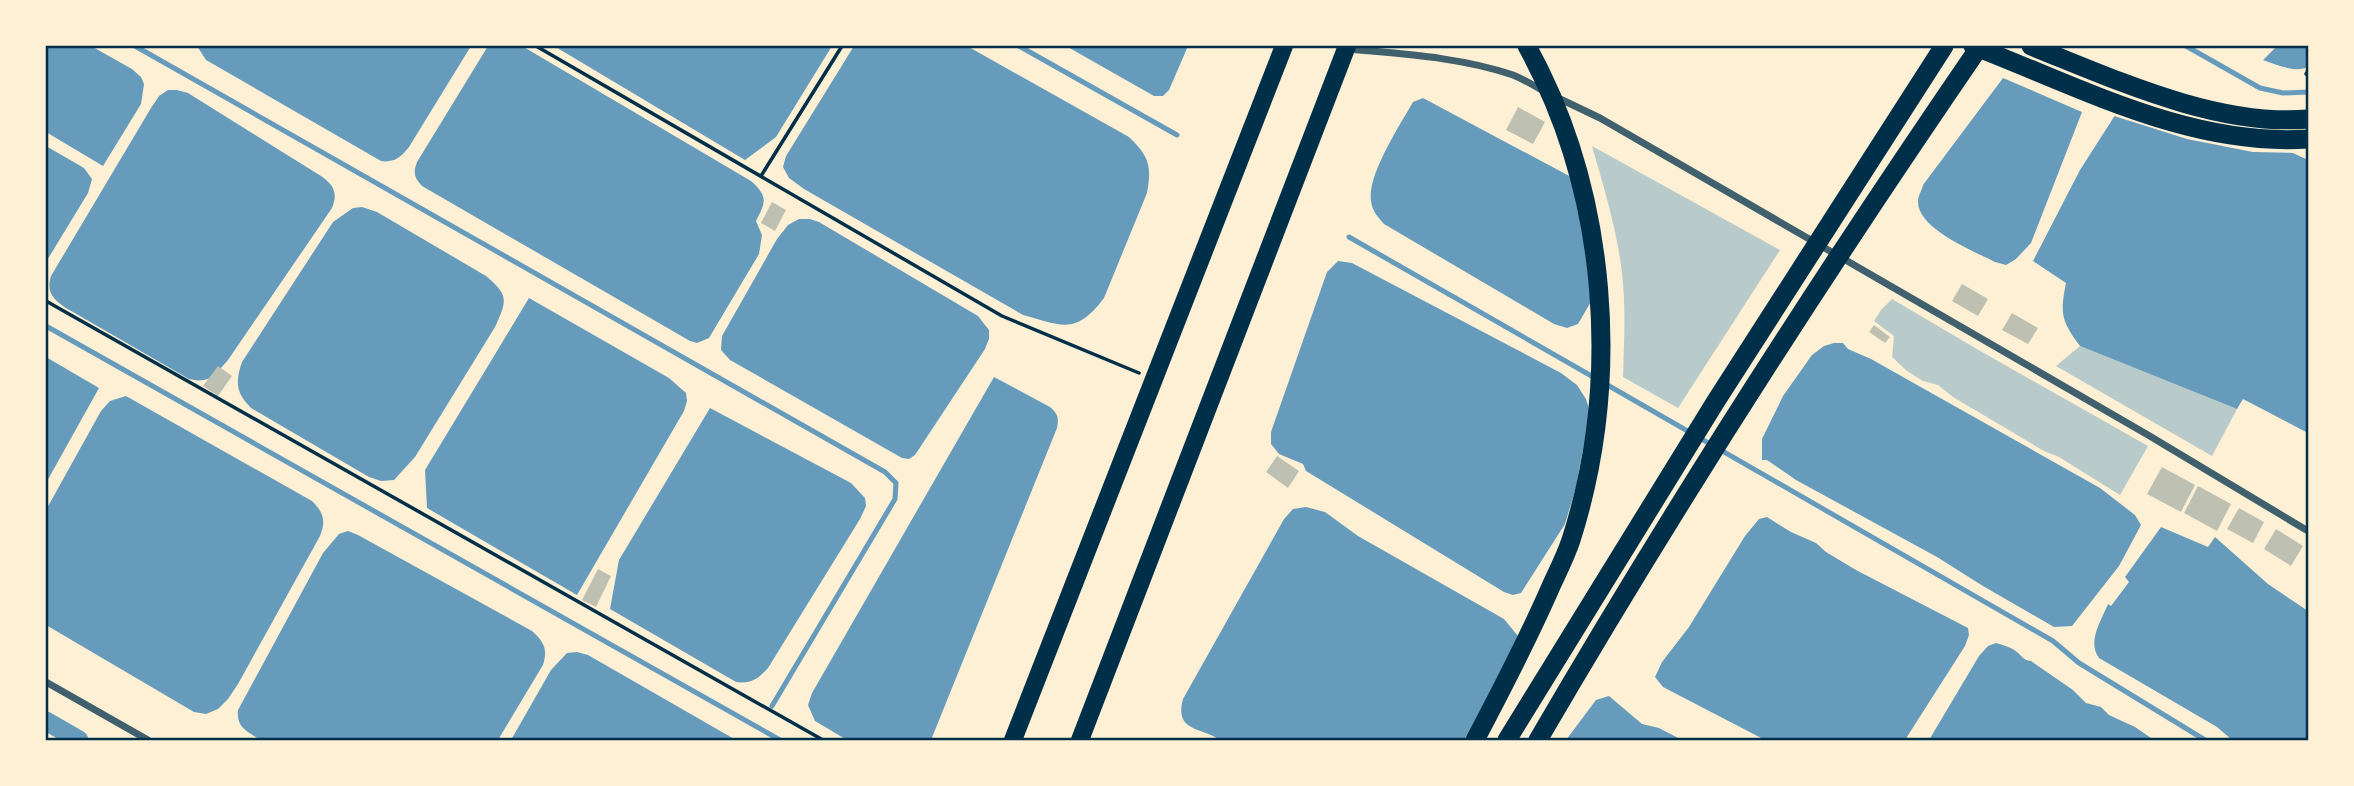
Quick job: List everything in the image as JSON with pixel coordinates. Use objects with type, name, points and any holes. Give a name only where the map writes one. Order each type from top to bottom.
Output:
[{"type":"highway","points":[[1013,740],[1284,46]]},
{"type":"highway","points":[[1475,740],[1538,618],[1571,540],[1589,466],[1600,388],[1601,308],[1590,221],[1568,140],[1546,80],[1527,46]]},
{"type":"highway","points":[[1507,740],[1716,401],[1944,46]]},
{"type":"highway","points":[[1973,46],[2141,112],[2180,124],[2258,139],[2308,139]]},
{"type":"highway","points":[[1538,740],[1588,654],[1768,365],[1980,46]]},
{"type":"highway","points":[[2031,46],[2157,95],[2233,114],[2269,119],[2308,119]]},
{"type":"highway","points":[[1080,740],[1347,47]]},
{"type":"street","points":[[1347,47],[1469,64],[1514,76],[1600,118],[2148,435],[2308,531]]},
{"type":"street","points":[[46,682],[148,740]]},
{"type":"path","points":[[536,46],[1002,316],[1154,379]]},
{"type":"path","points":[[761,176],[842,46]]},
{"type":"path","points":[[46,301],[823,740]]},
{"type":"shaded area","points":[[1592,146],[1780,250],[1678,408],[1623,377],[1624,312],[1620,257]]},
{"type":"shaded area","points":[[1892,299],[2148,446],[2120,495],[1953,397],[1938,385],[1923,381],[1907,371],[1892,357],[1894,336],[1874,321]]},
{"type":"shaded area","points":[[2080,346],[2237,409],[2212,456],[2056,366]]},
{"type":"water","points":[[46,46],[91,46],[141,77],[144,84],[141,104],[103,166],[46,132]]},
{"type":"water","points":[[197,46],[471,46],[409,147],[397,158],[381,161],[206,60]]},
{"type":"water","points":[[488,46],[522,46],[751,181],[760,191],[764,200],[756,221],[762,235],[759,254],[709,338],[697,343],[690,341],[419,183],[415,175],[417,162]]},
{"type":"water","points":[[554,46],[832,46],[776,137],[745,160]]},
{"type":"water","points":[[854,46],[967,46],[1129,137],[1136,144],[1145,156],[1149,168],[1147,193],[1104,298],[1085,318],[1077,323],[1059,324],[1023,315],[789,178],[783,167],[786,156]]},
{"type":"water","points":[[1066,46],[1188,46],[1169,90],[1163,96],[1154,96]]},
{"type":"water","points":[[2277,46],[2308,46],[2308,67],[2292,69],[2263,60]]},
{"type":"water","points":[[2003,78],[2082,112],[2031,243],[2016,259],[2006,265],[1974,252],[1936,230],[1920,211],[1918,201],[1923,185]]},
{"type":"water","points":[[168,90],[188,93],[321,176],[332,186],[335,194],[332,208],[228,360],[215,374],[202,380],[189,379],[66,308],[54,298],[49,286],[51,276],[151,108],[159,96]]},
{"type":"water","points":[[1423,98],[1573,178],[1596,293],[1578,324],[1567,328],[1554,324],[1384,224],[1376,214],[1371,190],[1379,164],[1413,102]]},
{"type":"water","points":[[2119,109],[2200,110],[2308,160],[2308,433],[2243,399],[2237,409],[2080,346],[2069,330],[2063,310],[2066,283],[2033,261],[2080,170]]},
{"type":"water","points":[[46,146],[84,168],[92,179],[88,193],[46,262]]},
{"type":"water","points":[[362,207],[377,212],[486,276],[499,288],[504,299],[495,327],[415,457],[394,480],[381,481],[369,477],[251,408],[238,387],[242,362],[333,222],[353,208]]},
{"type":"water","points":[[799,219],[819,222],[978,316],[989,330],[985,349],[915,455],[909,459],[902,458],[730,360],[721,350],[722,336],[777,239],[788,225]]},
{"type":"water","points":[[1338,261],[1352,263],[1561,373],[1577,385],[1586,399],[1590,412],[1576,487],[1565,524],[1521,593],[1513,595],[1504,592],[1306,471],[1303,464],[1279,454],[1271,444],[1271,432],[1327,272]]},
{"type":"water","points":[[529,298],[669,378],[686,393],[684,411],[577,595],[427,508],[425,470]]},
{"type":"water","points":[[1843,343],[1848,349],[1871,359],[2100,488],[2135,515],[2141,525],[2119,566],[2072,626],[2054,627],[1937,557],[1796,480],[1767,460],[1762,460],[1762,439],[1783,396],[1812,355],[1824,346]]},
{"type":"water","points":[[46,357],[99,388],[46,483]]},
{"type":"water","points":[[994,377],[1050,407],[1057,416],[1057,428],[931,740],[847,740],[815,721],[808,705],[812,693]]},
{"type":"water","points":[[126,396],[312,501],[323,517],[320,536],[238,684],[218,709],[206,714],[194,712],[46,625],[46,510],[101,411],[110,401]]},
{"type":"water","points":[[710,408],[851,483],[865,498],[866,506],[860,519],[768,668],[757,678],[746,682],[736,682],[610,609],[619,560]]},
{"type":"water","points":[[1306,507],[1325,512],[1358,536],[1504,619],[1518,636],[1464,740],[1220,740],[1191,727],[1182,718],[1183,699],[1284,519],[1293,509]]},
{"type":"water","points":[[1767,517],[1816,543],[1856,570],[1968,628],[1969,635],[1965,646],[1905,740],[1765,740],[1663,687],[1655,677],[1662,662],[1689,627],[1745,536],[1759,519]]},
{"type":"water","points":[[2161,527],[2208,547],[2215,537],[2268,584],[2308,611],[2308,740],[2232,740],[2217,727],[2099,658],[2094,645],[2095,638],[2108,604],[2111,606],[2129,582],[2125,577]]},
{"type":"water","points":[[348,531],[532,631],[539,639],[545,650],[543,665],[498,740],[261,740],[241,725],[238,710],[323,553],[339,534]]},
{"type":"water","points":[[1996,643],[2031,661],[2073,690],[2086,703],[2101,707],[2109,715],[2135,727],[2154,740],[1929,740],[1979,656],[1988,646]]},
{"type":"water","points":[[567,653],[588,655],[736,740],[511,740],[551,670]]},
{"type":"water","points":[[1609,696],[1642,724],[1659,728],[1682,740],[1566,740],[1596,700]]},
{"type":"pier","points":[[2119,105],[2201,107],[2301,153],[2253,152],[2187,139],[2111,115]]},
{"type":"building","points":[[1518,107],[1545,122],[1533,144],[1506,130]]},
{"type":"building","points":[[772,202],[786,210],[775,231],[761,223]]},
{"type":"building","points":[[1962,284],[1988,299],[1978,316],[1952,301]]},
{"type":"building","points":[[2012,313],[2038,328],[2028,344],[2002,330]]},
{"type":"building","points":[[1874,325],[1890,337],[1885,343],[1869,332]]},
{"type":"building","points":[[218,366],[232,376],[218,396],[203,386]]},
{"type":"building","points":[[1277,456],[1299,471],[1288,488],[1266,472]]},
{"type":"building","points":[[2162,467],[2195,485],[2181,512],[2147,494]]},
{"type":"building","points":[[2198,486],[2231,504],[2217,531],[2184,513]]},
{"type":"building","points":[[2239,508],[2264,522],[2253,543],[2227,529]]},
{"type":"building","points":[[2276,529],[2303,546],[2291,566],[2264,549]]},
{"type":"building","points":[[598,569],[611,576],[596,607],[582,600]]},
{"type":"waterway","points":[[135,46],[885,472],[896,483],[895,499],[772,706]]},
{"type":"waterway","points":[[1019,46],[1177,135]]},
{"type":"waterway","points":[[2186,46],[2260,88],[2283,93],[2308,92]]},
{"type":"waterway","points":[[1349,237],[1595,378]]},
{"type":"waterway","points":[[46,326],[780,740]]},
{"type":"waterway","points":[[1604,383],[2053,641],[2079,663],[2205,740]]},
{"type":"waterway","points":[[46,721],[79,740]]},
{"type":"waterway","points":[[58,740],[64,732]]}]
